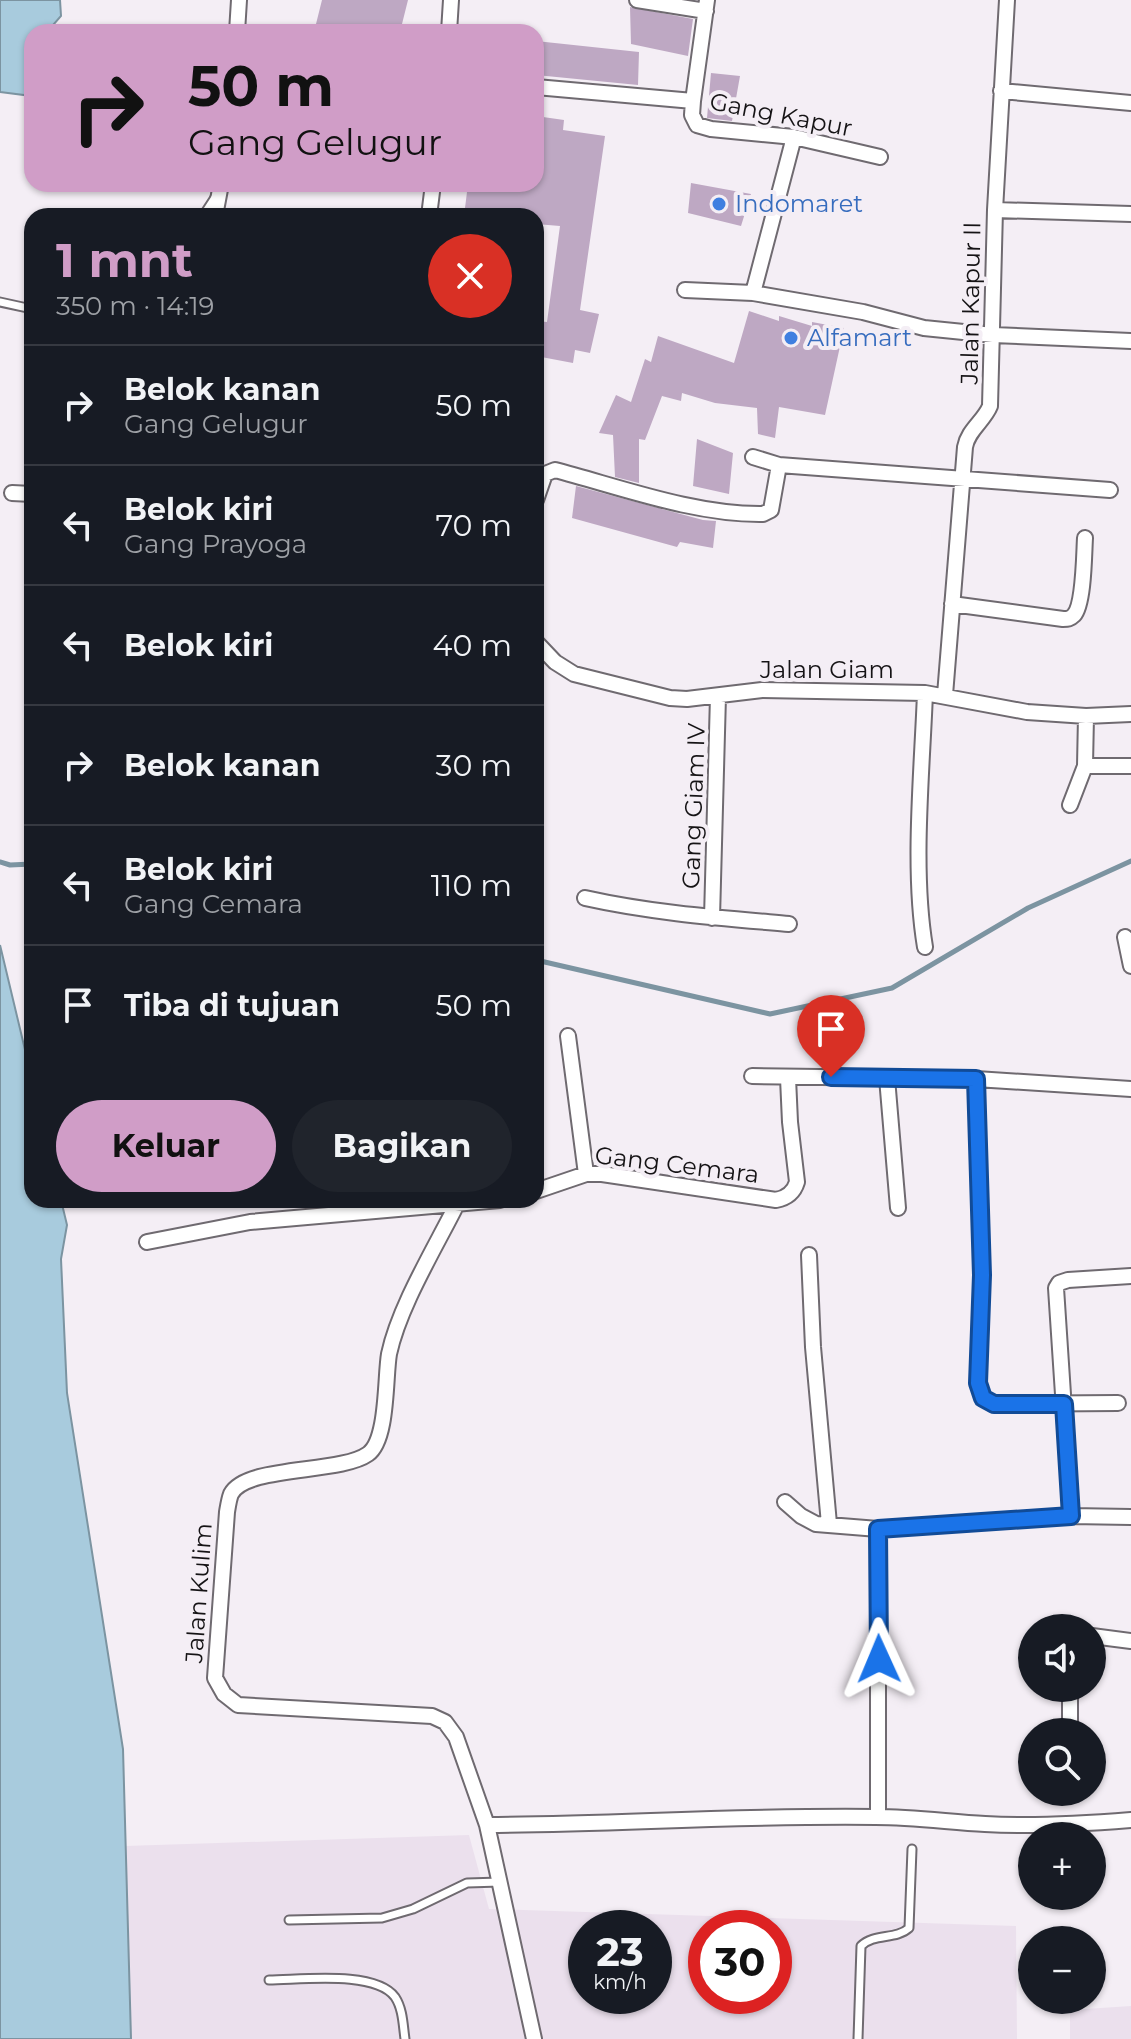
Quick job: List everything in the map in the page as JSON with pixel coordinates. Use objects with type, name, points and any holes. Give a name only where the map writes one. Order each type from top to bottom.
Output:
[{"type":"street","points":[[238,24],[239,0]]},
{"type":"street","points":[[450,24],[451,0]]},
{"type":"street","points":[[637,0],[706,5]]},
{"type":"street","name":"Jalan Kapur II","points":[[945,695],[966,439],[990,406],[995,210],[1007,0]]},
{"type":"street","name":"Gang Kapur","points":[[706,5],[693,101],[692,115],[697,125],[794,137],[880,157]]},
{"type":"street","name":"Gang Kapur","points":[[544,88],[693,101]]},
{"type":"street","points":[[1001,91],[1131,103]]},
{"type":"street","points":[[753,293],[794,137]]},
{"type":"street","points":[[995,210],[1131,214]]},
{"type":"street","points":[[685,290],[753,293],[863,312],[924,328],[993,335],[1131,341]]},
{"type":"street","points":[[753,457],[779,465],[1110,490]]},
{"type":"street","points":[[544,477],[552,470],[700,506],[763,514],[771,510],[779,465]]},
{"type":"street","points":[[12,493],[24,494]]},
{"type":"street","points":[[952,604],[1063,619],[1072,617],[1080,595],[1085,538]]},
{"type":"street","name":"Jalan Giam","points":[[544,650],[563,669],[589,679],[670,698],[762,690],[925,693],[1027,712],[1086,716],[1131,714]]},
{"type":"street","points":[[925,693],[919,879],[925,947]]},
{"type":"street","name":"Gang Giam IV","points":[[712,918],[718,696]]},
{"type":"street","points":[[1070,805],[1085,766],[1086,716]]},
{"type":"street","points":[[1085,766],[1131,766]]},
{"type":"street","name":"Gang Giam IV","points":[[585,898],[620,906],[712,918],[789,924]]},
{"type":"street","points":[[1125,937],[1131,966]]},
{"type":"street","points":[[568,1036],[586,1174]]},
{"type":"street","points":[[752,1076],[976,1079],[1131,1089]]},
{"type":"street","name":"Gang Cemara","points":[[544,1188],[586,1174],[602,1174],[776,1200],[784,1198],[797,1182],[788,1078]]},
{"type":"street","points":[[887,1078],[898,1208]]},
{"type":"street","points":[[976,1079],[982,1275],[977,1359],[979,1392],[986,1401],[994,1404],[1118,1403]]},
{"type":"street","points":[[147,1242],[250,1222],[411,1208]]},
{"type":"street","name":"Jalan Kulim","points":[[455,1208],[415,1290],[390,1353],[376,1446],[368,1454],[339,1463],[245,1480],[232,1493],[227,1512],[215,1678],[224,1694],[238,1705],[432,1716],[445,1722],[456,1737],[487,1825],[534,2039]]},
{"type":"street","points":[[809,1255],[813,1347],[829,1524]]},
{"type":"street","points":[[1071,1516],[1056,1288],[1059,1283],[1068,1280],[1131,1276]]},
{"type":"street","points":[[785,1502],[807,1521],[878,1529],[1071,1516],[1131,1517]]},
{"type":"street","points":[[878,1529],[878,1817]]},
{"type":"street","points":[[1106,1638],[1131,1641]]},
{"type":"street","points":[[487,1825],[637,1823],[751,1817],[878,1817],[1012,1825],[1131,1820]]},
{"type":"lane","points":[[0,302],[24,307]]},
{"type":"lane","points":[[858,2039],[861,1946],[869,1940],[904,1933],[909,1928],[912,1849]]},
{"type":"lane","points":[[289,1920],[382,1918],[413,1909],[467,1883],[500,1882]]},
{"type":"lane","points":[[269,1980],[347,1979],[382,1985],[394,1996],[401,2009],[405,2039]]},
{"type":"shaded area","points":[[469,1835],[489,1909],[568,1912],[568,2014],[672,2014],[672,1915],[688,1915],[688,2014],[792,2014],[792,1919],[1016,1926],[1017,2039],[131,2039],[125,1846]]},
{"type":"shaded area","points":[[1131,2006],[1131,2039],[1070,2039],[1070,2014],[1106,2014],[1106,2008]]},
{"type":"water","points":[[0,0],[60,0],[61,16],[54,24],[24,24],[24,95],[0,92]]},
{"type":"water","points":[[0,945],[24,1046],[24,1208],[63,1208],[67,1225],[61,1259],[67,1393],[123,1749],[131,2039],[0,2039]]},
{"type":"building","points":[[322,0],[408,0],[402,24],[316,24]]},
{"type":"building","points":[[630,7],[693,19],[688,56],[631,44]]},
{"type":"building","points":[[544,42],[639,52],[638,85],[544,76]]},
{"type":"building","points":[[711,73],[740,76],[732,121],[707,118]]},
{"type":"building","points":[[544,117],[564,120],[563,130],[605,136],[580,310],[599,314],[590,353],[575,350],[573,363],[544,358],[544,322],[547,322],[560,226],[544,225],[544,208],[465,208],[467,192],[544,192]]},
{"type":"building","name":"Indomaret","points":[[691,183],[751,194],[741,226],[688,213]]},
{"type":"building","points":[[749,311],[779,321],[779,316],[812,326],[812,322],[844,328],[825,415],[779,407],[775,438],[758,434],[757,408],[715,403],[682,393],[681,401],[662,396],[645,440],[639,439],[639,483],[615,477],[613,435],[599,433],[616,395],[631,402],[645,359],[651,362],[658,336],[734,363]]},
{"type":"building","points":[[697,439],[733,453],[729,494],[693,486]]},
{"type":"building","points":[[576,486],[716,521],[713,548],[680,542],[677,547],[572,518]]},
{"type":"waterway","points":[[544,962],[770,1014],[892,988],[1028,908],[1131,861]]},
{"type":"waterway","points":[[0,862],[24,864]]},
{"type":"place","name":"Indomaret","points":[[719,204]]},
{"type":"place","name":"Alfamart","points":[[791,338]]},
{"type":"route","points":[[831,1077],[976,1079],[982,1275],[977,1359],[979,1392],[986,1401],[994,1404],[1064,1404],[1071,1516],[878,1529],[879,1659]]}]
